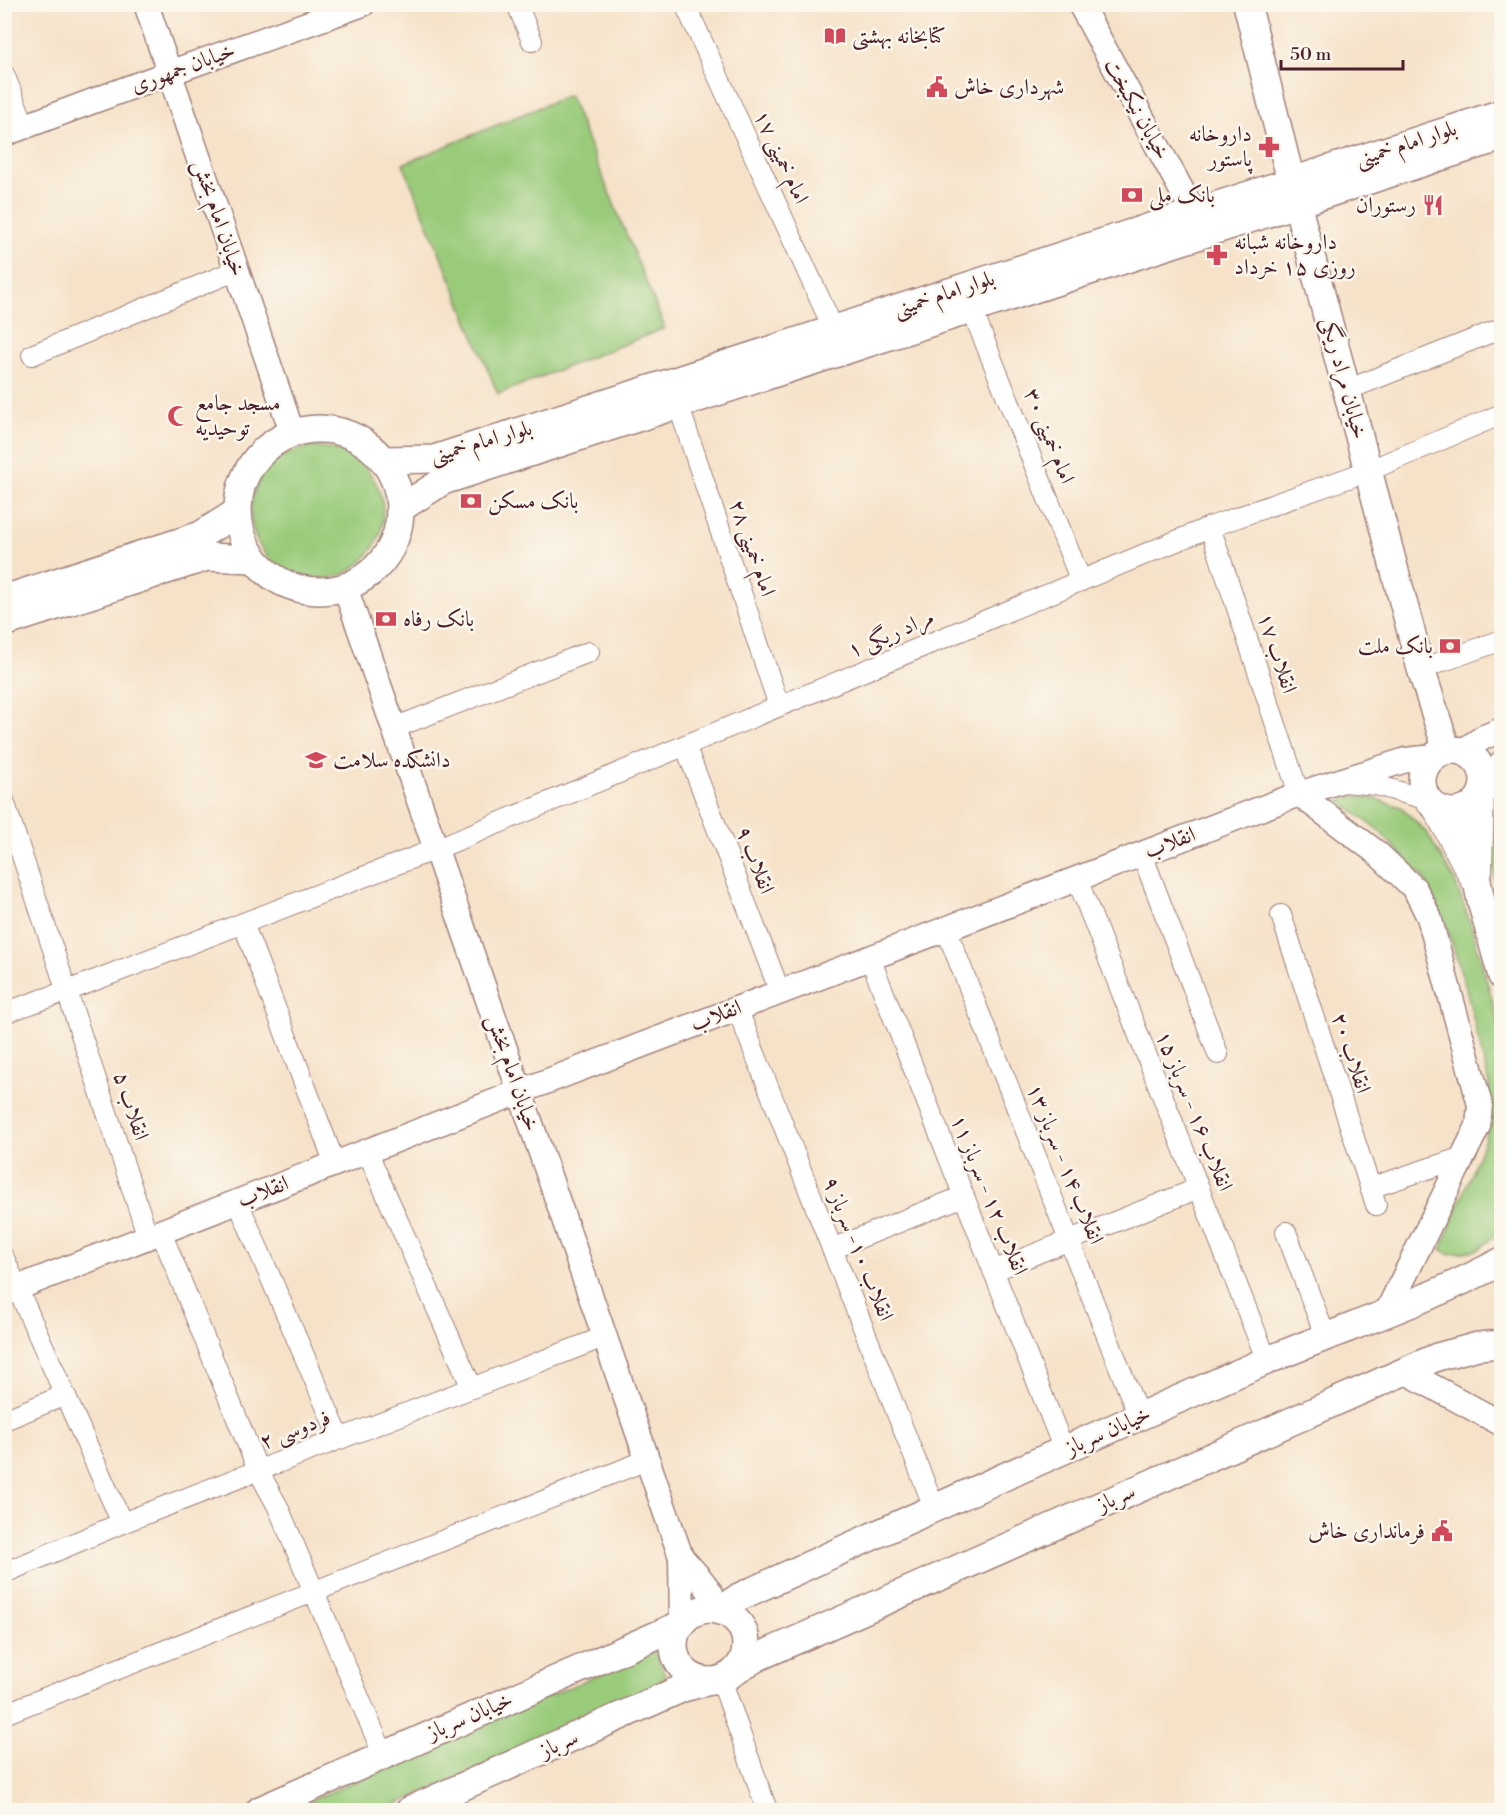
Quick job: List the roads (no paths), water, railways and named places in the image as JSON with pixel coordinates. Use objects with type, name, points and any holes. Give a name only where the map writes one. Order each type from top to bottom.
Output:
[{"type":"main road","name":"خیابان مراد ریگی","points":[[1247,4],[1294,193],[1421,669],[1448,753]]},
{"type":"main road","name":"بلوار امام خمینی","points":[[401,508],[443,481],[972,309],[1294,193],[1502,113]]},
{"type":"main road","name":"بلوار امام خمینی","points":[[384,460],[434,459],[1194,213],[1294,193],[1502,137]]},
{"type":"main road","points":[[318,428],[343,431],[366,442],[384,460],[396,483],[401,508],[397,534],[386,557],[368,575],[345,587],[320,592],[295,589],[272,577],[253,559],[241,537],[237,512],[241,486],[252,463],[270,444],[292,432],[318,428]]},
{"type":"main road","points":[[5,603],[201,535],[237,512]]},
{"type":"main road","points":[[5,603],[207,557],[253,559]]},
{"type":"main road","points":[[1448,753],[1471,755],[1482,768],[1484,786],[1477,802],[1462,811],[1444,812],[1428,801],[1422,783],[1427,764],[1448,753]]},
{"type":"main road","points":[[1462,811],[1481,901],[1502,976]]},
{"type":"main road","name":"خیابان سرباز","points":[[719,1611],[739,1597],[934,1507],[1267,1361],[1421,1300],[1502,1261]]},
{"type":"main road","name":"سرباز","points":[[410,1810],[683,1688],[723,1676],[758,1657],[1404,1371],[1437,1357],[1478,1346],[1502,1344]]},
{"type":"main road","points":[[700,1611],[719,1611],[735,1619],[742,1629],[746,1641],[745,1653],[723,1676],[699,1679],[689,1674],[681,1666],[676,1656],[674,1645],[676,1633],[682,1623],[700,1611]]},
{"type":"main road","name":"خیابان سرباز","points":[[260,1810],[682,1623]]},
{"type":"street","name":"خیابان امام بخش","points":[[146,4],[292,432]]},
{"type":"street","name":"خیابان جمهوری","points":[[15,130],[363,4]]},
{"type":"street","points":[[517,4],[532,41]]},
{"type":"street","name":"امام خمینی ۱۷","points":[[685,4],[834,330]]},
{"type":"street","name":"خیابان نیکبخت","points":[[1080,4],[1194,213]]},
{"type":"street","points":[[4,74],[15,130]]},
{"type":"street","points":[[32,354],[237,270]]},
{"type":"street","name":"امام خمینی ۳۰","points":[[972,309],[1081,581]]},
{"type":"street","points":[[1347,390],[1502,328]]},
{"type":"street","name":"امام خمینی ۲۸","points":[[678,405],[779,706]]},
{"type":"street","name":"مراد ریگی ۱","points":[[4,1012],[67,991],[436,849],[1210,527],[1368,471],[1502,414]]},
{"type":"street","name":"انقلاب ۱۷","points":[[1210,527],[1299,794]]},
{"type":"street","name":"خیابان امام بخش","points":[[345,587],[681,1557]]},
{"type":"street","points":[[1421,669],[1502,640]]},
{"type":"street","points":[[394,728],[589,652]]},
{"type":"street","name":"انقلاب","points":[[11,1291],[519,1092],[1299,794],[1406,760],[1448,753],[1502,730]]},
{"type":"street","name":"انقلاب ۹","points":[[685,745],[780,992]]},
{"type":"street","points":[[1481,901],[1484,786],[1502,759]]},
{"type":"street","points":[[1339,781],[1376,785],[1428,801],[1481,901]]},
{"type":"street","points":[[1299,794],[1377,853],[1415,888],[1429,917],[1480,1105],[1478,1126],[1386,1314]]},
{"type":"street","name":"انقلاب ۵","points":[[4,801],[67,991],[154,1234],[258,1470],[278,1507],[383,1754]]},
{"type":"street","points":[[1142,854],[1218,1054]]},
{"type":"street","name":"انقلاب ۱۶ - سرباز ۱۵","points":[[1077,879],[1267,1361]]},
{"type":"street","name":"انقلاب ۲۰","points":[[1281,915],[1373,1197],[1463,1158]]},
{"type":"street","points":[[243,923],[335,1164]]},
{"type":"street","name":"انقلاب ۱۴ - سرباز ۱۳","points":[[946,929],[1139,1417]]},
{"type":"street","name":"انقلاب ۱۲ - سرباز ۱۱","points":[[870,958],[1064,1450]]},
{"type":"street","name":"انقلاب ۱۰- سرباز ۹","points":[[737,1008],[934,1507]]},
{"type":"street","points":[[367,1151],[472,1388]]},
{"type":"street","points":[[993,1271],[1199,1188]]},
{"type":"street","points":[[832,1248],[964,1196]]},
{"type":"street","points":[[238,1202],[340,1439]]},
{"type":"street","points":[[1286,1232],[1326,1338]]},
{"type":"street","points":[[4,1258],[11,1291],[65,1395],[122,1523]]},
{"type":"street","name":"فردوسی ۲","points":[[4,1573],[122,1523],[604,1337]]},
{"type":"street","points":[[1404,1371],[1502,1424]]},
{"type":"street","points":[[4,1419],[65,1395]]},
{"type":"street","points":[[4,1714],[647,1460]]},
{"type":"street","points":[[681,1557],[707,1587],[719,1611]]},
{"type":"street","points":[[681,1557],[682,1623]]},
{"type":"street","points":[[723,1676],[767,1810]]},
{"type":"place","name":"کتابخانه بهشتی","points":[[835,36]]},
{"type":"place","name":"شهرداری خاش","points":[[937,87]]},
{"type":"place","name":"داروخانه پاستور","points":[[1269,147]]},
{"type":"place","name":"بانک ملی","points":[[1132,195]]},
{"type":"place","name":"رستوران","points":[[1433,205]]},
{"type":"place","name":"داروخانه شبانه روزی ۱۵ خرداد","points":[[1217,255]]},
{"type":"place","name":"مسجد جامع توحیدیه","points":[[178,416]]},
{"type":"place","name":"بانک مسکن","points":[[471,501]]},
{"type":"place","name":"بانک رفاه","points":[[386,619]]},
{"type":"place","name":"بانک ملت","points":[[1450,646]]},
{"type":"place","name":"دانشکده سلامت","points":[[316,760]]},
{"type":"place","name":"فرمانداری خاش","points":[[1442,1531]]}]
